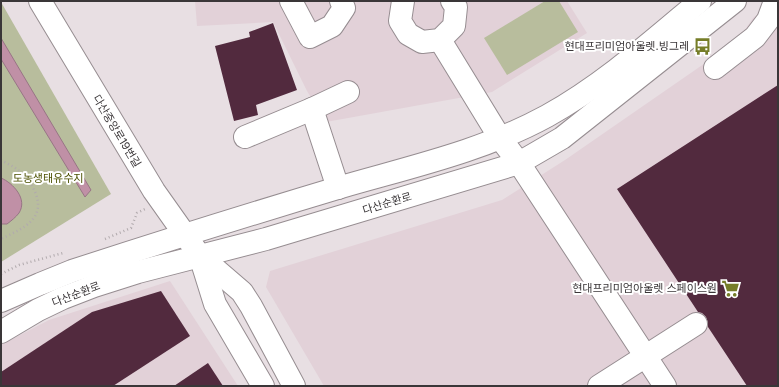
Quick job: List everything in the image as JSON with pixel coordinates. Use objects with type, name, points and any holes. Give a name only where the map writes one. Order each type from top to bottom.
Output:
[{"type":"street","name":"다산중앙로19번길","points":[[40,1],[160,200],[200,256],[242,292],[294,386]]},
{"type":"street","points":[[291,1],[310,37],[332,26],[344,8],[341,1]]},
{"type":"street","points":[[403,1],[400,21],[408,34],[422,42],[440,40],[454,26],[456,7],[452,1]]},
{"type":"street","name":"다산순환로","points":[[1,301],[72,271],[338,188],[461,152],[500,138],[547,116],[583,93],[617,69],[700,1]]},
{"type":"street","name":"다산순환로","points":[[1,332],[38,310],[82,291],[138,272],[266,239],[519,163],[562,138],[735,1]]},
{"type":"street","points":[[715,68],[755,36],[768,20],[775,1]]},
{"type":"street","points":[[440,40],[500,138],[519,163],[665,386]]},
{"type":"street","points":[[245,137],[348,92]]},
{"type":"street","points":[[312,109],[338,188]]},
{"type":"street","name":"다산중앙로19번길","points":[[200,256],[215,304],[263,386]]},
{"type":"street","points":[[599,386],[696,324]]},
{"type":"path","points":[[1,160],[17,169],[30,182],[37,197],[38,208],[33,219],[1,239]]},
{"type":"path","points":[[104,239],[131,228],[137,213],[160,200]]},
{"type":"path","points":[[1,274],[19,265],[69,251]]},
{"type":"shaded area","points":[[195,1],[567,1],[587,33],[492,92],[326,122],[307,91],[273,22],[197,26]]},
{"type":"shaded area","name":"현대프리미엄아울렛 스페이스원","points":[[775,1],[778,1],[778,386],[324,386],[266,287],[270,271],[502,200],[565,160],[737,41],[753,18]]},
{"type":"shaded area","points":[[1,38],[91,190],[85,197],[1,59]]},
{"type":"shaded area","points":[[1,178],[6,180],[18,192],[22,202],[19,213],[7,224],[1,224]]},
{"type":"shaded area","points":[[170,281],[238,386],[1,386],[1,345],[49,320]]},
{"type":"green space","points":[[545,1],[559,1],[578,32],[507,75],[484,38]]},
{"type":"green space","name":"도농생태유수지","points":[[1,2],[111,194],[1,262]]},
{"type":"building","points":[[273,23],[297,90],[256,105],[258,115],[234,121],[215,46],[250,37],[249,32]]},
{"type":"building","name":"현대프리미엄아울렛 스페이스원","points":[[778,85],[778,386],[747,386],[708,327],[706,317],[702,313],[698,312],[617,189]]},
{"type":"building","points":[[161,291],[190,336],[113,386],[1,386],[1,372],[92,312]]},
{"type":"building","points":[[208,363],[223,386],[174,386]]},
{"type":"place","name":"현대프리미엄아울렛.빙그레","points":[[702,46]]},
{"type":"place","name":"현대프리미엄아울렛 스페이스원","points":[[730,288]]}]
